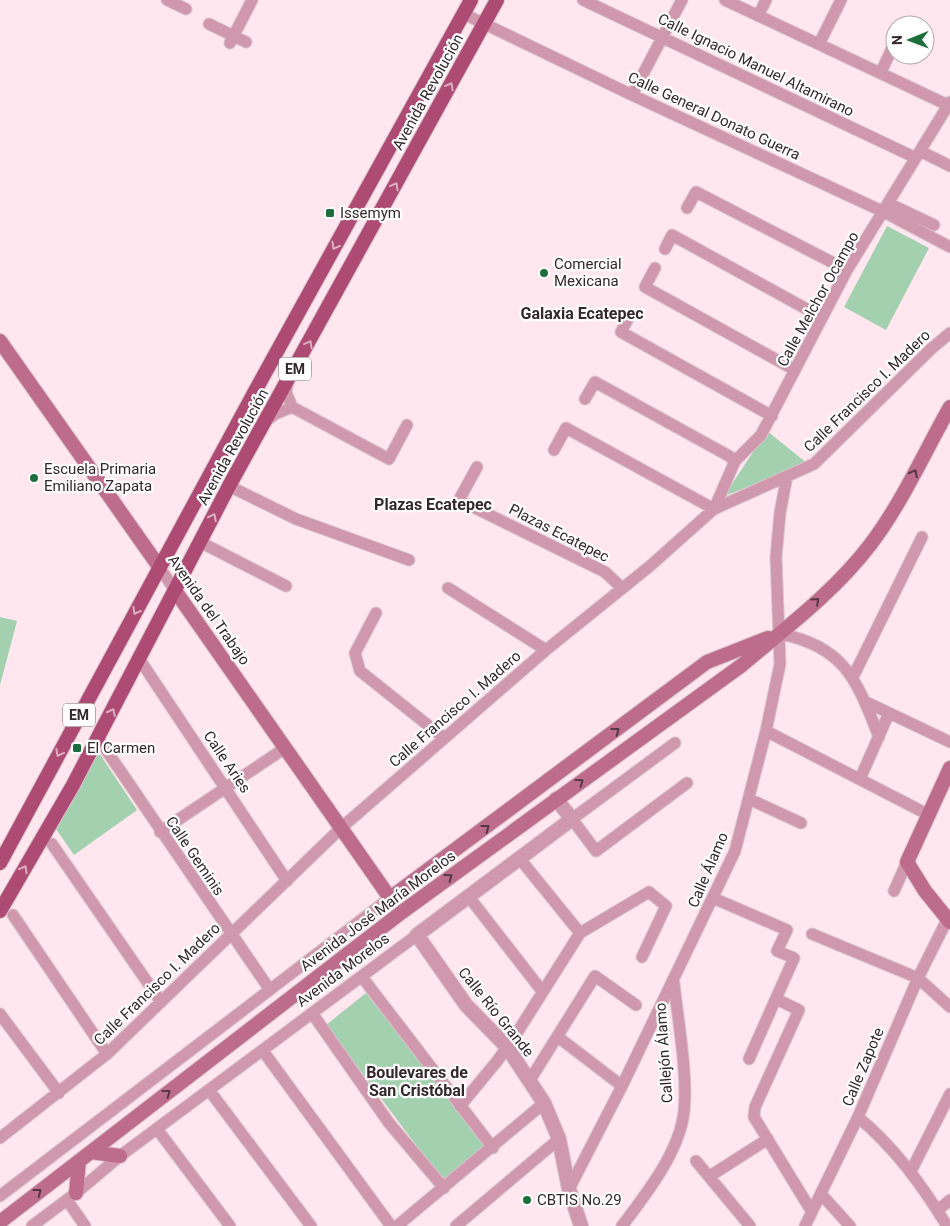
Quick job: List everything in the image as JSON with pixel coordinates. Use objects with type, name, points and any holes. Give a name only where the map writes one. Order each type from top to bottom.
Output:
[{"type":"main road","name":"Avenida Revolución","points":[[0,863],[471,0]]},
{"type":"main road","name":"Avenida Revolución","points":[[6,913],[176,592],[229,486],[497,0]]},
{"type":"main road","name":"Avenida del Trabajo","points":[[0,341],[160,568]]},
{"type":"main road","name":"Avenida José María Morelos","points":[[0,1222],[402,912],[742,665],[780,634],[845,575],[870,546],[890,516],[950,407]]},
{"type":"main road","name":"Avenida del Trabajo","points":[[176,592],[390,898]]},
{"type":"main road","name":"Avenida José María Morelos","points":[[390,898],[707,662],[780,634]]},
{"type":"main road","points":[[948,921],[907,862],[950,770]]},
{"type":"main road","points":[[402,912],[442,860]]},
{"type":"main road","points":[[91,1152],[120,1156]]},
{"type":"main road","points":[[72,1197],[79,1160]]},
{"type":"street","points":[[232,39],[252,0]]},
{"type":"street","name":"Calle Ignacio Manuel Altamirano","points":[[582,0],[918,155],[950,166]]},
{"type":"street","points":[[632,95],[661,36],[682,0]]},
{"type":"street","points":[[725,0],[949,104]]},
{"type":"street","points":[[758,16],[766,0]]},
{"type":"street","points":[[819,44],[841,0]]},
{"type":"street","points":[[172,4],[186,9]]},
{"type":"street","name":"Calle General Donato Guerra","points":[[464,14],[632,95],[887,208],[950,247]]},
{"type":"street","points":[[209,24],[232,39],[246,42]]},
{"type":"street","points":[[881,72],[885,63]]},
{"type":"street","name":"Calle Melchor Ocampo","points":[[714,509],[735,461],[761,435],[847,270],[887,208],[949,104]]},
{"type":"street","points":[[687,208],[696,192],[847,270]]},
{"type":"street","points":[[887,208],[934,225]]},
{"type":"street","points":[[665,249],[672,235],[821,317]]},
{"type":"street","points":[[655,268],[645,287],[795,370]]},
{"type":"street","points":[[629,317],[621,332],[772,416]]},
{"type":"street","name":"Calle Francisco I. Madero","points":[[0,1138],[107,1054],[341,828],[546,650],[714,509],[814,464],[950,332]]},
{"type":"street","points":[[288,382],[286,392],[292,407],[388,459],[407,425]]},
{"type":"street","points":[[585,399],[595,382],[735,461]]},
{"type":"street","points":[[266,422],[275,414],[292,407]]},
{"type":"street","points":[[554,450],[566,428],[714,509]]},
{"type":"street","name":"Plazas Ecatepec","points":[[477,467],[459,500],[605,572],[622,588]]},
{"type":"street","name":"Calle Álamo","points":[[569,1189],[674,981],[735,852],[766,731],[780,664],[776,557],[780,513],[787,476]]},
{"type":"street","points":[[229,486],[296,519],[409,560]]},
{"type":"street","points":[[853,677],[922,537]]},
{"type":"street","points":[[200,542],[286,586]]},
{"type":"street","name":"Avenida del Trabajo","points":[[160,568],[176,592]]},
{"type":"street","points":[[448,588],[546,650]]},
{"type":"street","points":[[376,613],[355,653],[360,671],[444,738]]},
{"type":"street","points":[[780,634],[800,638],[817,645],[836,658],[853,677],[866,702],[879,737]]},
{"type":"street","name":"Calle Aries","points":[[140,660],[287,881]]},
{"type":"street","points":[[866,702],[950,742]]},
{"type":"street","points":[[860,779],[889,713]]},
{"type":"street","points":[[766,731],[929,815]]},
{"type":"street","name":"Calle Geminis","points":[[98,738],[160,832],[270,990]]},
{"type":"street","name":"Avenida Morelos","points":[[32,1226],[72,1197],[120,1156],[675,744]]},
{"type":"street","points":[[160,832],[225,786],[285,748]]},
{"type":"street","points":[[556,799],[596,851],[687,783]]},
{"type":"street","points":[[749,799],[801,824]]},
{"type":"street","points":[[52,844],[161,1002]]},
{"type":"street","points":[[520,859],[580,934]]},
{"type":"street","points":[[894,891],[907,862]]},
{"type":"street","points":[[460,1106],[511,1042],[580,934],[648,892],[666,906],[642,957]]},
{"type":"street","points":[[470,897],[542,991]]},
{"type":"street","name":"Avenida José María Morelos","points":[[0,1196],[390,898]]},
{"type":"street","points":[[713,898],[787,930],[777,951],[794,958],[749,1059]]},
{"type":"street","points":[[6,913],[107,1054]]},
{"type":"street","name":"Calle Zapote","points":[[805,1226],[858,1117],[918,978],[948,921]]},
{"type":"street","points":[[812,934],[918,978],[950,1008]]},
{"type":"street","name":"Calle Río Grande","points":[[417,935],[466,1005],[511,1042],[544,1103],[559,1139],[569,1189],[581,1226]]},
{"type":"street","points":[[530,1080],[595,976],[636,1005]]},
{"type":"street","points":[[362,977],[494,1148]]},
{"type":"street","name":"Callejón Álamo","points":[[622,1226],[668,1156],[679,1133],[684,1113],[680,1039],[674,981]]},
{"type":"street","points":[[776,999],[799,1010],[755,1107],[754,1117],[812,1212]]},
{"type":"street","points":[[312,1013],[388,1123],[444,1188]]},
{"type":"street","points":[[0,1014],[59,1093]]},
{"type":"street","points":[[558,1036],[622,1086]]},
{"type":"street","points":[[262,1051],[390,1226]]},
{"type":"street","points":[[209,1090],[311,1226]]},
{"type":"street","points":[[911,1171],[950,1094]]},
{"type":"street","points":[[397,1226],[494,1148],[544,1103]]},
{"type":"street","points":[[858,1117],[880,1135],[911,1171],[947,1226]]},
{"type":"street","points":[[157,1129],[230,1226]]},
{"type":"street","points":[[456,1226],[559,1139]]},
{"type":"street","points":[[710,1176],[768,1139]]},
{"type":"street","points":[[696,1161],[750,1226]]},
{"type":"street","points":[[821,1194],[850,1226]]},
{"type":"street","points":[[72,1197],[85,1226]]},
{"type":"street","points":[[938,1210],[950,1200]]},
{"type":"green space","points":[[887,226],[929,248],[886,330],[844,307]]},
{"type":"green space","points":[[767,431],[808,464],[724,496]]},
{"type":"green space","points":[[0,617],[17,621],[0,685]]},
{"type":"green space","points":[[97,750],[137,810],[74,855],[56,829]]},
{"type":"green space","points":[[366,993],[487,1147],[443,1181],[326,1025]]},
{"type":"place","name":"Issemym","points":[[330,213]]},
{"type":"place","name":"Comercial Mexicana","points":[[544,273]]},
{"type":"place","name":"Escuela Primaria Emiliano Zapata","points":[[34,478]]},
{"type":"place","name":"El Carmen","points":[[77,748]]},
{"type":"place","name":"CBTIS No.29","points":[[527,1200]]},
{"type":"district","name":"Galaxia Ecatepec","points":[[582,313]]},
{"type":"district","name":"Plazas Ecatepec","points":[[433,504]]},
{"type":"district","name":"Boulevares de San Cristóbal","points":[[417,1081]]}]
